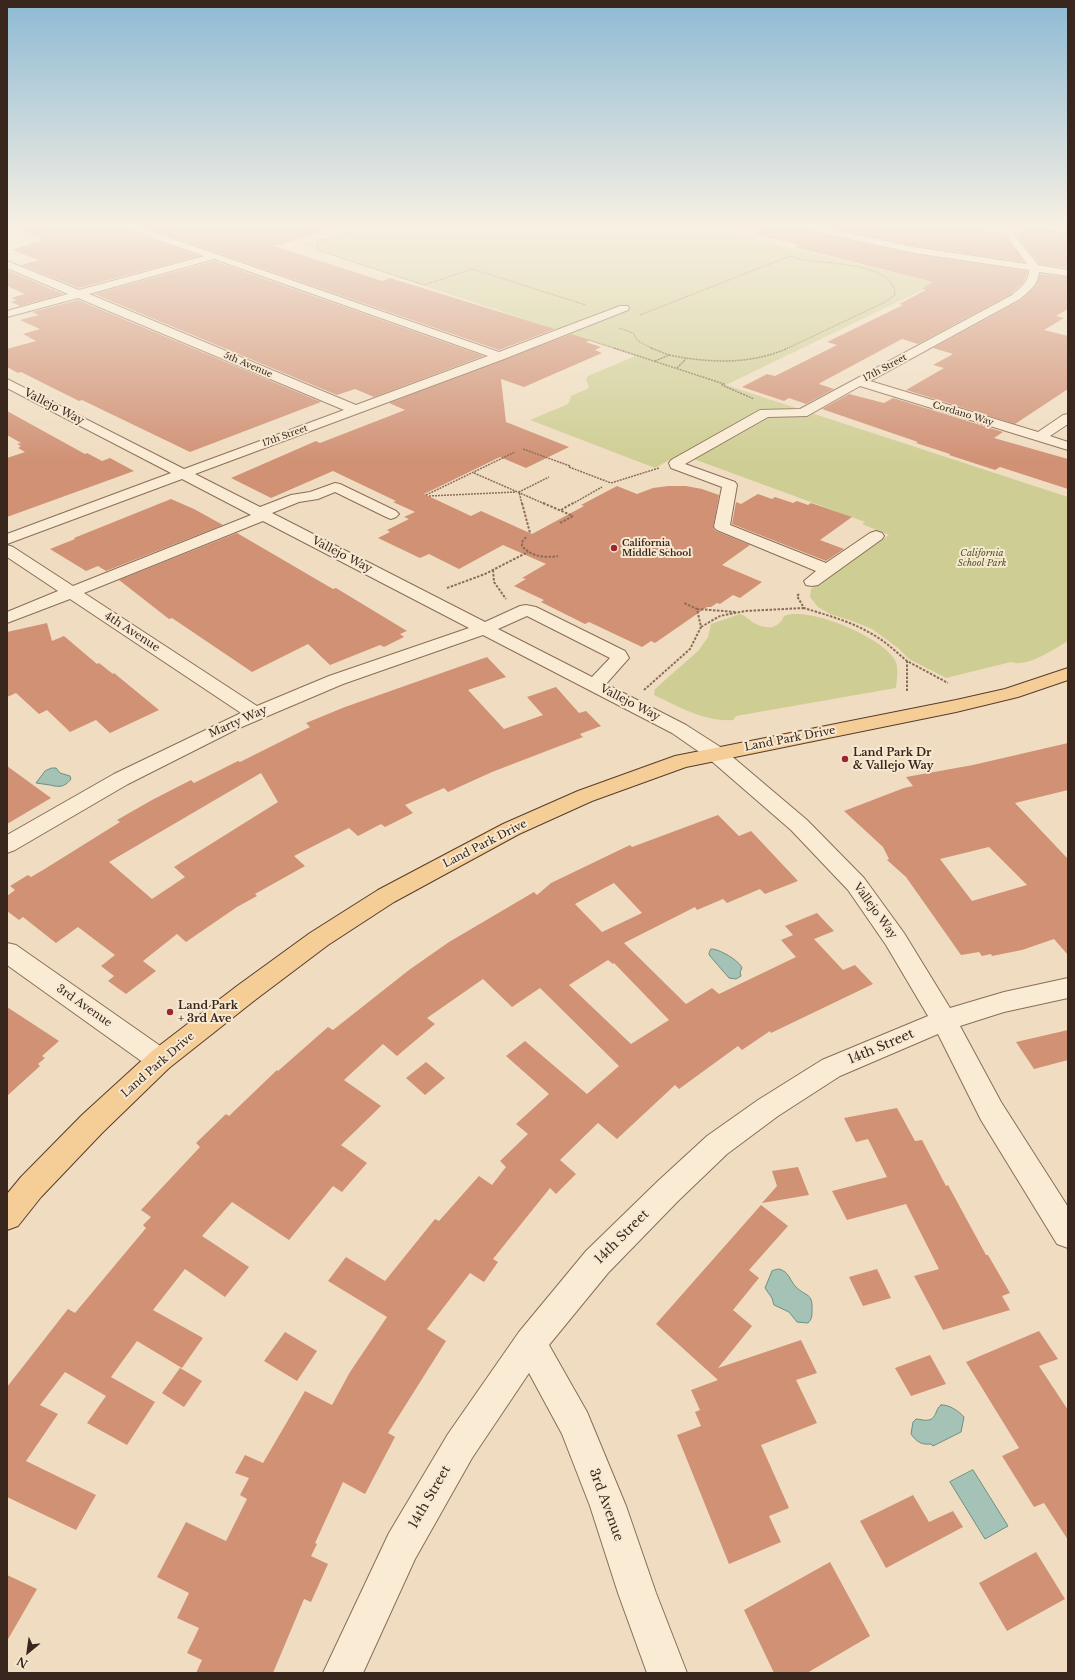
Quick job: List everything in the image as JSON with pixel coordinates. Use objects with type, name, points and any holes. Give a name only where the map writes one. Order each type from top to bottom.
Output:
[{"type":"main road","name":"Land Park Drive","points":[[7,1216],[31,1187],[92,1124],[160,1060],[246,993],[320,939],[400,889],[511,829],[585,796],[682,761],[715,753],[964,705],[1011,693],[1068,674]]},
{"type":"street","points":[[7,314],[38,305]]},
{"type":"street","name":"5th Avenue","points":[[106,305],[356,410]]},
{"type":"street","points":[[356,305],[500,356]]},
{"type":"street","name":"17th Street","points":[[676,463],[765,413],[800,414],[1000,305]]},
{"type":"street","name":"17th Street","points":[[7,539],[356,410],[624,308]]},
{"type":"street","name":"Cordano Way","points":[[859,382],[1068,446]]},
{"type":"street","name":"Vallejo Way","points":[[7,383],[427,598],[483,629],[595,685],[679,729],[715,753],[799,825],[856,884],[895,939],[944,1020],[991,1111],[1068,1234]]},
{"type":"street","points":[[1040,437],[1068,418]]},
{"type":"street","points":[[676,463],[676,465],[730,485],[722,527],[828,570]]},
{"type":"street","points":[[7,618],[72,593],[262,514],[296,498],[313,496],[335,487],[391,514]]},
{"type":"street","points":[[812,581],[876,536]]},
{"type":"street","name":"4th Avenue","points":[[7,550],[256,714]]},
{"type":"street","points":[[517,613],[526,610],[530,611],[619,655],[620,658],[595,685]]},
{"type":"street","name":"Marty Way","points":[[7,845],[128,776],[192,743],[336,680],[483,629],[517,613]]},
{"type":"street","name":"3rd Avenue","points":[[7,952],[160,1060]]},
{"type":"street","name":"14th Street","points":[[343,1673],[402,1546],[460,1446],[530,1343],[597,1262],[668,1191],[717,1146],[768,1108],[831,1068],[944,1020],[1004,1002],[1068,988]]},
{"type":"street","name":"3rd Avenue","points":[[530,1343],[575,1424],[608,1506],[637,1594],[667,1673]]},
{"type":"path","points":[[633,317],[663,305]]},
{"type":"path","points":[[618,328],[633,333],[638,341],[648,347],[669,355],[686,359],[734,361],[775,354],[878,305]]},
{"type":"path","points":[[562,331],[724,384],[722,385],[754,399]]},
{"type":"path","points":[[655,361],[669,355]]},
{"type":"path","points":[[677,368],[686,359]]},
{"type":"path","points":[[523,449],[610,483],[676,463]]},
{"type":"path","points":[[426,495],[515,452]]},
{"type":"path","points":[[474,472],[573,516],[560,523]]},
{"type":"path","points":[[429,496],[519,492],[549,477]]},
{"type":"path","points":[[560,510],[602,487]]},
{"type":"path","points":[[519,492],[530,533]]},
{"type":"path","points":[[526,537],[522,542],[522,546],[528,552],[542,557],[558,556]]},
{"type":"path","points":[[427,598],[458,583],[494,570],[528,552]]},
{"type":"path","points":[[494,570],[492,576],[496,587],[517,613]]},
{"type":"path","points":[[804,608],[797,596],[812,581]]},
{"type":"path","points":[[684,603],[697,609],[738,612],[804,608],[829,615],[864,629],[887,644],[907,661],[948,683]]},
{"type":"path","points":[[697,609],[701,627]]},
{"type":"path","points":[[642,691],[690,649],[701,627],[720,616],[738,612]]},
{"type":"path","points":[[907,661],[907,691]]},
{"type":"green space","name":"California School Park","points":[[483,305],[891,305],[726,385],[1068,497],[1068,641],[1048,653],[1032,660],[1017,663],[1011,662],[946,678],[909,659],[898,648],[872,629],[830,614],[818,607],[810,597],[811,589],[889,535],[862,524],[865,522],[680,454],[655,468],[530,420],[568,404],[571,396],[589,388],[586,379],[588,376],[635,356]]},
{"type":"green space","points":[[740,614],[763,627],[772,627],[779,624],[784,616],[795,614],[810,615],[827,619],[861,633],[888,651],[895,660],[897,670],[896,688],[736,716],[733,720],[712,719],[692,713],[654,695],[655,689],[698,651],[708,637],[711,624]]},
{"type":"shaded area","points":[[56,768],[60,773],[70,776],[71,779],[66,784],[61,786],[36,783],[45,771]]},
{"type":"shaded area","points":[[711,949],[723,953],[737,962],[742,968],[740,972],[741,976],[736,979],[729,978],[710,956],[709,954]]},
{"type":"shaded area","points":[[779,1269],[783,1270],[796,1287],[810,1298],[812,1314],[808,1323],[797,1322],[789,1312],[774,1305],[772,1298],[765,1288],[772,1271]]},
{"type":"shaded area","points":[[941,1405],[953,1408],[964,1417],[961,1432],[933,1446],[931,1444],[924,1444],[915,1439],[911,1434],[913,1422],[916,1419],[932,1419]]},
{"type":"shaded area","points":[[973,1470],[1008,1526],[985,1539],[950,1482]]},
{"type":"building","points":[[57,305],[91,305],[321,402],[190,452],[82,400],[79,401],[21,372],[18,373],[7,367],[7,349],[36,341],[23,334],[40,329],[20,320],[39,315],[32,312]]},
{"type":"building","points":[[121,305],[340,305],[484,356],[374,397],[355,389],[337,395]]},
{"type":"building","points":[[370,305],[479,305],[555,329],[499,350]]},
{"type":"building","points":[[902,305],[990,305],[918,344],[902,339],[820,383],[819,384],[834,389],[806,404],[789,398],[784,401],[742,387],[767,374],[775,376],[837,345],[827,342]]},
{"type":"building","points":[[1011,305],[1068,305],[1068,309],[1056,316],[1064,318],[1044,330],[1068,336],[1068,389],[1015,424],[906,390],[944,368],[933,365],[953,354],[933,348]]},
{"type":"building","points":[[571,334],[590,340],[586,342],[601,347],[595,350],[602,353],[524,387],[501,379],[506,422],[569,447],[526,468],[500,457],[424,494],[471,516],[481,511],[532,534],[617,486],[637,494],[653,488],[686,486],[702,489],[719,495],[713,528],[716,531],[750,545],[722,565],[762,582],[740,598],[733,595],[720,604],[717,603],[711,607],[707,607],[655,643],[651,641],[642,647],[589,622],[585,624],[541,602],[544,600],[514,586],[526,579],[522,578],[546,564],[503,545],[459,569],[429,554],[420,558],[378,538],[390,532],[387,530],[409,519],[404,517],[415,512],[393,502],[396,501],[333,471],[271,498],[231,478],[316,441],[320,443],[405,410],[389,403]]},
{"type":"building","points":[[849,394],[884,403],[893,398],[1003,432],[994,438],[1068,459],[1068,489],[1000,467],[995,470],[822,409]]},
{"type":"building","points":[[7,411],[85,454],[87,453],[102,461],[110,458],[134,471],[7,517],[7,458],[25,452],[18,448],[21,446],[17,444],[21,443],[7,435]]},
{"type":"building","points":[[758,494],[772,499],[775,497],[793,503],[797,501],[808,505],[811,503],[852,517],[820,540],[844,549],[826,561],[732,524],[736,502],[741,504]]},
{"type":"building","points":[[171,499],[194,509],[223,525],[106,571],[98,566],[86,571],[50,549],[75,539],[74,538]]},
{"type":"building","points":[[237,533],[333,589],[336,588],[407,631],[400,634],[404,637],[384,647],[380,645],[330,665],[308,644],[252,672],[172,618],[169,619],[119,580]]},
{"type":"building","points":[[47,623],[52,641],[64,636],[97,664],[99,663],[113,674],[114,673],[159,710],[110,733],[96,720],[70,732],[47,710],[39,714],[16,693],[7,697],[7,632]]},
{"type":"building","points":[[487,657],[506,677],[468,690],[504,729],[543,715],[527,697],[556,687],[579,713],[586,711],[601,726],[580,734],[583,737],[492,772],[448,792],[444,788],[405,805],[413,813],[385,827],[381,824],[358,836],[349,828],[294,856],[305,866],[255,894],[257,896],[237,907],[186,942],[177,934],[143,961],[156,971],[126,994],[108,981],[114,976],[101,966],[115,955],[78,927],[56,943],[23,917],[19,920],[7,911],[7,896],[15,890],[10,886],[28,875],[31,877],[43,870],[120,822],[117,820],[191,780],[194,783],[310,727],[306,723],[345,707]],"holes":[[[261,773],[278,802],[174,867],[185,877],[152,899],[109,862]]]},
{"type":"building","points":[[1068,743],[1068,790],[1015,803],[1068,859],[1068,955],[1054,939],[1022,950],[992,956],[991,954],[982,956],[979,952],[961,955],[906,877],[887,860],[889,859],[883,847],[844,811],[913,786],[906,777],[973,765]],"holes":[[[989,847],[1027,885],[972,901],[940,859]]]},
{"type":"building","points":[[7,766],[51,798],[7,824]]},
{"type":"building","points":[[718,815],[739,836],[751,831],[798,881],[765,894],[760,889],[727,903],[723,899],[697,910],[695,907],[624,943],[686,1004],[712,988],[719,994],[796,957],[781,940],[793,935],[785,926],[817,913],[834,931],[814,939],[843,970],[855,965],[873,984],[771,1033],[770,1031],[742,1050],[738,1046],[679,1089],[675,1085],[617,1139],[598,1123],[560,1160],[576,1174],[556,1194],[550,1188],[493,1259],[498,1262],[484,1282],[470,1273],[427,1329],[446,1341],[388,1433],[395,1437],[365,1494],[343,1482],[315,1543],[317,1544],[311,1556],[328,1564],[311,1602],[304,1599],[273,1673],[196,1673],[202,1660],[187,1653],[199,1628],[177,1618],[189,1593],[157,1577],[186,1522],[226,1541],[247,1499],[240,1495],[249,1478],[235,1473],[245,1455],[263,1463],[305,1391],[332,1405],[350,1372],[387,1317],[328,1281],[346,1257],[385,1281],[435,1219],[439,1221],[479,1176],[492,1185],[506,1167],[500,1161],[528,1134],[516,1124],[549,1094],[506,1056],[525,1041],[587,1094],[619,1066],[540,988],[512,1007],[483,979],[427,1018],[435,1024],[397,1056],[383,1044],[344,1080],[381,1106],[341,1145],[367,1163],[342,1192],[333,1186],[289,1240],[232,1202],[202,1236],[249,1267],[225,1297],[185,1269],[153,1310],[203,1338],[182,1368],[137,1341],[111,1377],[155,1402],[127,1445],[87,1423],[106,1396],[65,1372],[40,1405],[58,1414],[26,1461],[96,1495],[76,1530],[7,1497],[7,1387],[68,1309],[75,1313],[146,1228],[143,1225],[151,1217],[141,1210],[200,1147],[196,1143],[226,1114],[229,1116],[277,1070],[278,1071],[328,1027],[333,1030],[409,970],[449,942],[534,892],[537,895],[551,883],[630,845],[632,847]],"holes":[[[614,883],[642,913],[602,932],[575,904]],[[608,960],[613,964],[614,963],[669,1020],[631,1044],[569,985]]]},
{"type":"building","points":[[7,1007],[59,1041],[42,1056],[45,1058],[38,1064],[40,1066],[7,1096]]},
{"type":"building","points":[[1068,1030],[1068,1060],[1034,1069],[1016,1042]]},
{"type":"building","points":[[426,1062],[445,1078],[425,1095],[406,1078]]},
{"type":"building","points":[[897,1108],[915,1141],[922,1140],[946,1186],[948,1185],[986,1255],[988,1255],[1010,1293],[1002,1296],[1010,1310],[943,1330],[914,1276],[939,1269],[906,1204],[847,1220],[832,1191],[887,1177],[868,1139],[856,1142],[844,1118]]},
{"type":"building","points":[[798,1167],[809,1195],[762,1203],[777,1186],[772,1171]]},
{"type":"building","points":[[761,1205],[788,1226],[749,1270],[759,1278],[733,1310],[752,1326],[718,1368],[801,1340],[817,1373],[796,1380],[817,1423],[761,1445],[789,1508],[769,1516],[781,1542],[729,1564],[677,1435],[701,1426],[695,1412],[700,1410],[691,1390],[718,1380],[656,1324]]},
{"type":"building","points":[[877,1269],[891,1298],[863,1306],[849,1277]]},
{"type":"building","points":[[1039,1331],[1058,1359],[1039,1366],[1068,1410],[1068,1540],[1044,1503],[1034,1507],[1002,1456],[1019,1448],[966,1362]]},
{"type":"building","points":[[285,1332],[317,1351],[297,1381],[264,1361]]},
{"type":"building","points":[[930,1355],[946,1384],[911,1396],[895,1368]]},
{"type":"building","points":[[180,1368],[202,1381],[184,1407],[162,1393]]},
{"type":"building","points":[[913,1495],[929,1522],[953,1511],[963,1527],[886,1568],[860,1521]]},
{"type":"building","points":[[1036,1552],[1065,1599],[1007,1631],[979,1583]]},
{"type":"building","points":[[830,1562],[870,1636],[807,1673],[774,1673],[744,1610]]},
{"type":"building","points":[[7,1575],[37,1589],[7,1641]]},
{"type":"place","name":"California Middle School","points":[[614,548]]},
{"type":"place","name":"Land Park Dr & Vallejo Way","points":[[845,759]]},
{"type":"place","name":"Land Park + 3rd Ave","points":[[170,1012]]}]
